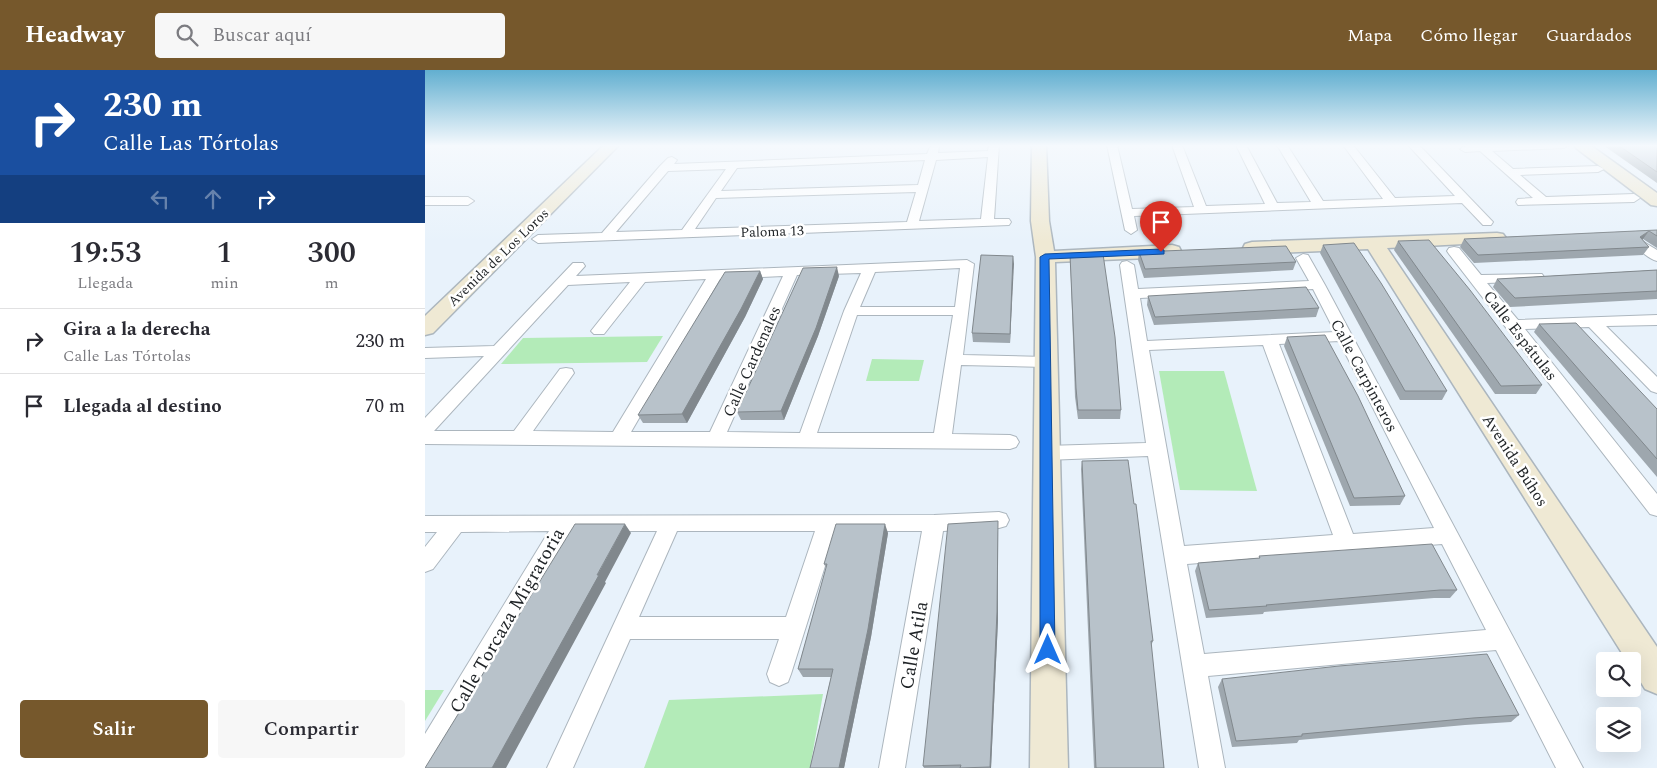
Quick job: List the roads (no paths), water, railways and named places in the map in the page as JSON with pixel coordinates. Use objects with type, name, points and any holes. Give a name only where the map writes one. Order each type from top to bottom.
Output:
[{"type":"street","name":"Avenida de Los Loros","points":[[425,328],[579,178]]},
{"type":"street","points":[[605,237],[656,178]]},
{"type":"street","points":[[686,234],[725,178]]},
{"type":"street","points":[[913,226],[926,178]]},
{"type":"street","points":[[987,223],[991,178]]},
{"type":"street","points":[[1039,178],[1040,221],[1045,257],[1049,768]]},
{"type":"street","points":[[1119,178],[1131,230]]},
{"type":"street","points":[[1189,178],[1201,210]]},
{"type":"street","points":[[1258,178],[1273,207]]},
{"type":"street","points":[[1303,178],[1319,205]]},
{"type":"street","points":[[1373,178],[1392,202]]},
{"type":"street","points":[[1444,178],[1487,222]]},
{"type":"street","points":[[1517,178],[1543,201]]},
{"type":"street","points":[[1625,178],[1657,201]]},
{"type":"street","points":[[713,195],[923,188]]},
{"type":"street","points":[[1522,202],[1634,198]]},
{"type":"street","points":[[1127,213],[1465,199]]},
{"type":"street","points":[[425,201],[469,200]]},
{"type":"street","name":"Paloma 13","points":[[538,239],[1005,222]]},
{"type":"street","points":[[1628,232],[1657,231]]},
{"type":"street","points":[[1234,249],[1511,237]]},
{"type":"street","name":"Avenida Búhos","points":[[1374,243],[1657,677]]},
{"type":"street","points":[[1642,245],[1657,257]]},
{"type":"street","points":[[1045,257],[1195,250]]},
{"type":"street","points":[[1454,250],[1477,279]]},
{"type":"street","name":"Calle Carpinteros","points":[[1303,258],[1570,768]]},
{"type":"street","points":[[565,281],[967,264],[962,312],[942,440]]},
{"type":"street","points":[[1127,265],[1156,449],[1212,768]]},
{"type":"street","points":[[425,430],[577,266]]},
{"type":"street","points":[[806,440],[851,311],[870,268]]},
{"type":"street","name":"Calle Cardenales","points":[[792,271],[715,440],[942,440],[1010,442]]},
{"type":"street","points":[[618,438],[715,275]]},
{"type":"street","name":"Calle Espátulas","points":[[1477,279],[1557,276]]},
{"type":"street","points":[[599,331],[641,278]]},
{"type":"street","name":"Calle Espátulas","points":[[1477,279],[1657,508]]},
{"type":"street","points":[[1132,294],[1318,285]]},
{"type":"street","points":[[851,311],[962,312]]},
{"type":"street","points":[[1515,325],[1657,320]]},
{"type":"street","points":[[1593,322],[1651,374],[1657,387]]},
{"type":"street","points":[[1140,346],[1344,336]]},
{"type":"street","points":[[1269,340],[1346,543]]},
{"type":"street","points":[[425,354],[498,352]]},
{"type":"street","points":[[953,360],[1045,362]]},
{"type":"street","points":[[519,437],[566,372]]},
{"type":"street","points":[[425,437],[715,440]]},
{"type":"street","points":[[1046,453],[1156,449]]},
{"type":"street","points":[[565,523],[828,523],[999,520]]},
{"type":"street","name":"Calle Atila","points":[[892,768],[934,522]]},
{"type":"street","name":"Calle Torcaza Migratoria","points":[[425,524],[565,523]]},
{"type":"street","name":"Calle Torcaza Migratoria","points":[[425,758],[565,523]]},
{"type":"street","points":[[779,674],[828,523]]},
{"type":"street","points":[[425,563],[455,524]]},
{"type":"street","points":[[560,768],[670,524]]},
{"type":"street","points":[[1175,556],[1449,535]]},
{"type":"street","points":[[623,628],[794,628]]},
{"type":"street","points":[[1194,666],[1503,639]]}]
